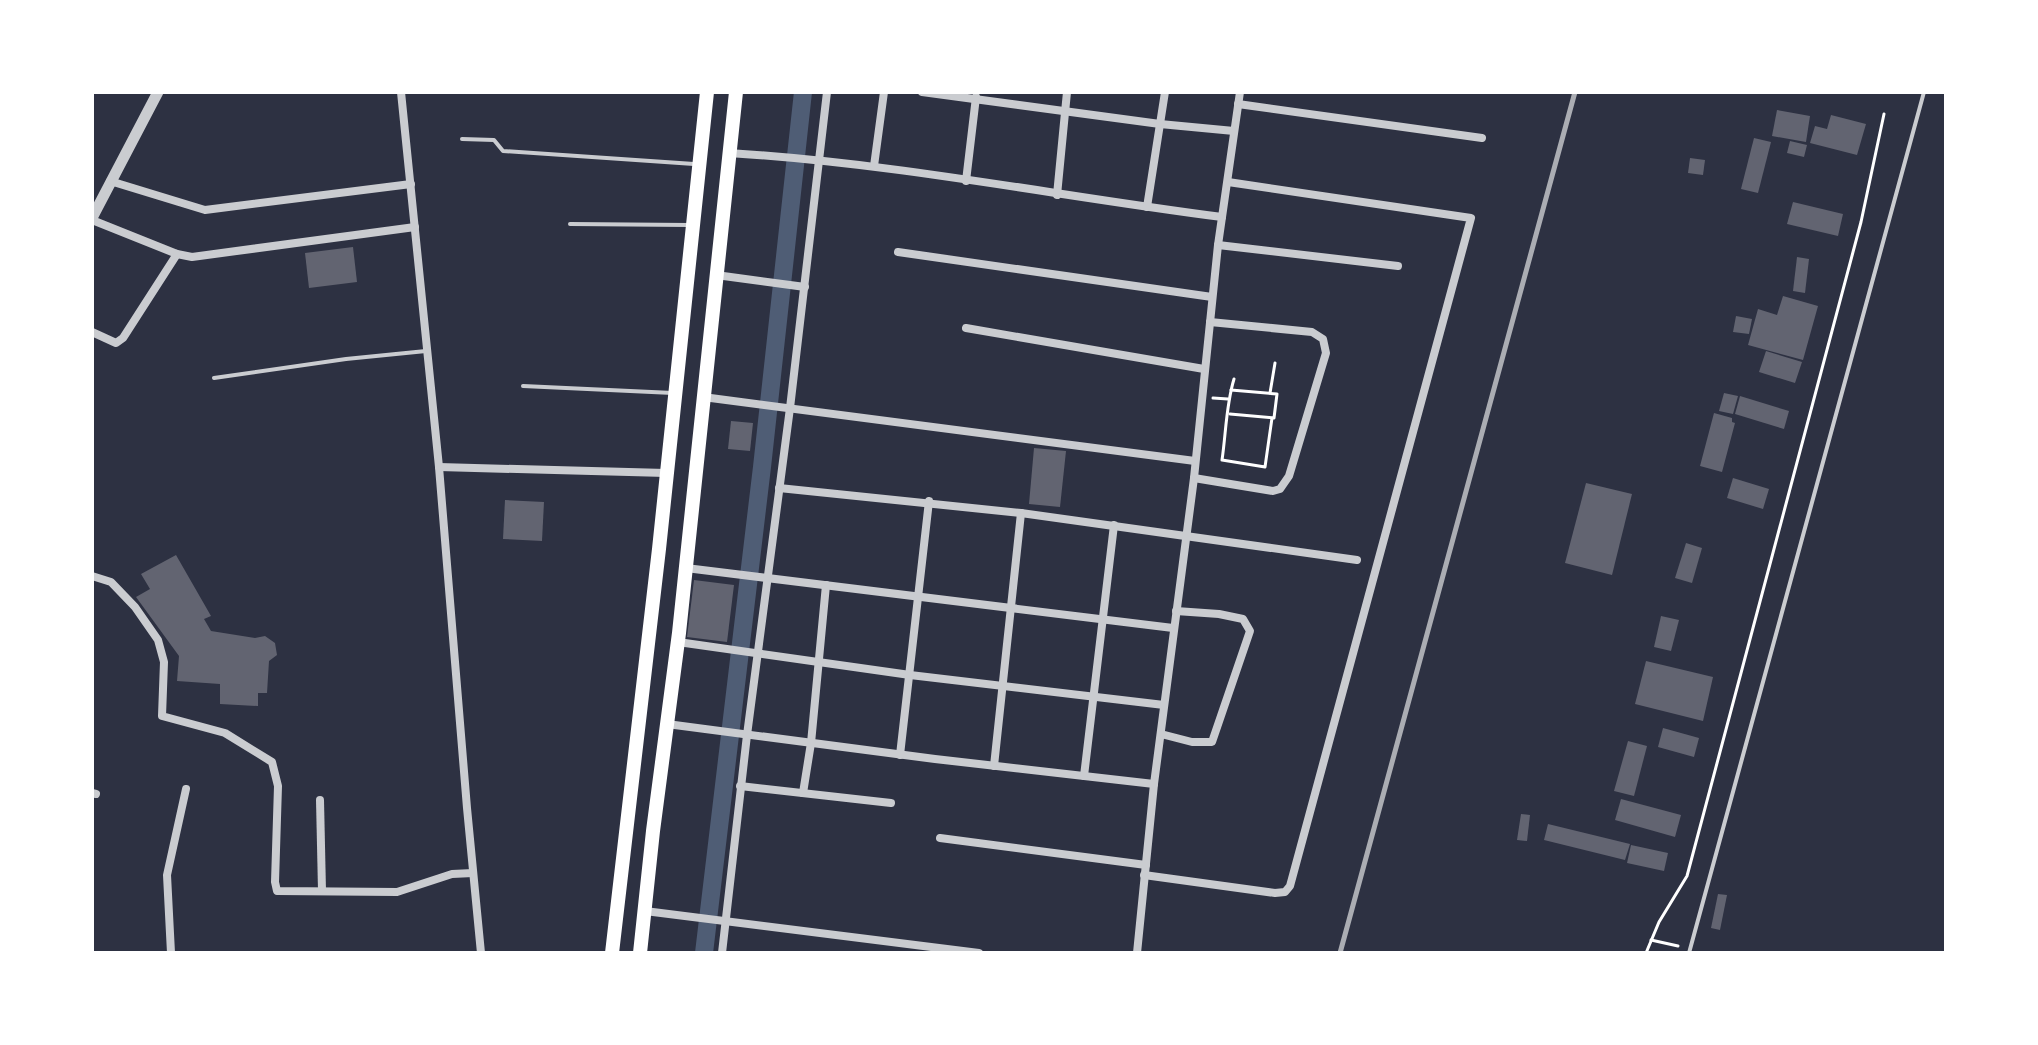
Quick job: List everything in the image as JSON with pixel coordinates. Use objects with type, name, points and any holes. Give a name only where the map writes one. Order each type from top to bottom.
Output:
[{"type":"highway","points":[[612,953],[707,92]]},
{"type":"highway","points":[[640,953],[678,642],[736,92]]},
{"type":"highway","points":[[657,565],[686,568]]},
{"type":"street","points":[[158,92],[92,219],[177,254],[192,257],[415,227]]},
{"type":"street","points":[[401,92],[439,467],[481,953]]},
{"type":"street","points":[[722,953],[721,919],[740,786],[742,734],[768,579],[827,92]]},
{"type":"street","points":[[874,166],[884,92]]},
{"type":"street","points":[[922,92],[1234,131]]},
{"type":"street","points":[[1057,195],[1067,92]]},
{"type":"street","points":[[1147,207],[1165,92]]},
{"type":"street","points":[[1137,953],[1154,784],[1194,478],[1218,245],[1240,92]]},
{"type":"street","points":[[966,181],[976,97]]},
{"type":"street","points":[[1238,104],[1482,138]]},
{"type":"street","points":[[729,153],[874,166],[1222,217]]},
{"type":"street","points":[[110,181],[205,210],[411,184]]},
{"type":"street","points":[[1144,875],[1275,893],[1285,892],[1290,886],[1471,218],[1228,182]]},
{"type":"street","points":[[1218,245],[1398,266]]},
{"type":"street","points":[[898,252],[1212,297]]},
{"type":"street","points":[[92,332],[116,343],[123,338],[177,254]]},
{"type":"street","points":[[716,275],[805,287]]},
{"type":"street","points":[[1194,478],[1273,491],[1280,489],[1289,476],[1326,353],[1323,339],[1312,332],[1210,322]]},
{"type":"street","points":[[966,328],[1204,369]]},
{"type":"street","points":[[703,397],[1195,461]]},
{"type":"street","points":[[439,467],[666,473]]},
{"type":"street","points":[[779,488],[929,501],[1186,534],[1357,560]]},
{"type":"street","points":[[900,755],[929,501]]},
{"type":"street","points":[[994,766],[1021,513]]},
{"type":"street","points":[[1084,776],[1114,525]]},
{"type":"street","points":[[686,568],[1173,628]]},
{"type":"street","points":[[92,576],[111,582],[135,607],[158,640],[164,662],[162,716],[225,733],[272,762],[278,786],[277,891],[397,892],[452,874],[473,873]]},
{"type":"street","points":[[803,793],[811,743],[826,585]]},
{"type":"street","points":[[1161,734],[1192,742],[1212,742],[1250,631],[1243,619],[1176,611]]},
{"type":"street","points":[[678,642],[910,675],[1164,705]]},
{"type":"street","points":[[667,724],[1154,784]]},
{"type":"street","points":[[740,786],[891,803]]},
{"type":"street","points":[[171,953],[167,875],[186,789]]},
{"type":"street","points":[[320,800],[322,891]]},
{"type":"street","points":[[940,838],[1146,865]]},
{"type":"street","points":[[645,911],[919,948],[979,953]]},
{"type":"lane","points":[[1689,951],[1924,92]]},
{"type":"lane","points":[[462,139],[494,140],[503,151],[699,164]]},
{"type":"lane","points":[[570,224],[692,225]]},
{"type":"lane","points":[[214,378],[428,351]]},
{"type":"lane","points":[[523,386],[675,393]]},
{"type":"path","points":[[1646,953],[1650,939],[1687,876],[1861,222],[1884,114]]},
{"type":"path","points":[[1270,393],[1275,363]]},
{"type":"path","points":[[1231,390],[1277,394],[1265,467],[1222,460],[1230,414],[1228,399],[1234,379]]},
{"type":"path","points":[[1230,414],[1272,418]]},
{"type":"path","points":[[1650,939],[1689,951]]},
{"type":"building","points":[[1777,110],[1810,116],[1806,142],[1772,136]]},
{"type":"building","points":[[1831,115],[1866,124],[1857,155],[1810,143],[1815,126],[1827,129]]},
{"type":"building","points":[[1754,138],[1771,142],[1758,193],[1741,189]]},
{"type":"building","points":[[1790,141],[1807,145],[1804,157],[1787,153]]},
{"type":"building","points":[[1690,158],[1705,160],[1703,175],[1688,173]]},
{"type":"building","points":[[1793,202],[1843,214],[1838,236],[1787,224]]},
{"type":"building","points":[[353,247],[357,282],[309,288],[305,253]]},
{"type":"building","points":[[1797,257],[1809,259],[1805,293],[1793,291]]},
{"type":"building","points":[[1783,296],[1818,306],[1803,360],[1748,345],[1758,309],[1777,315]]},
{"type":"building","points":[[1736,316],[1752,319],[1749,334],[1733,332]]},
{"type":"building","points":[[1766,351],[1802,362],[1795,383],[1759,372]]},
{"type":"building","points":[[1724,393],[1738,396],[1733,414],[1719,411]]},
{"type":"building","points":[[1740,396],[1789,411],[1784,429],[1735,414]]},
{"type":"building","points":[[1714,413],[1732,418],[1735,423],[1722,472],[1700,466]]},
{"type":"building","points":[[731,421],[753,423],[750,451],[728,449]]},
{"type":"building","points":[[1034,448],[1066,451],[1060,507],[1029,504]]},
{"type":"building","points":[[1733,478],[1769,489],[1763,509],[1727,498]]},
{"type":"building","points":[[1586,483],[1632,494],[1612,575],[1565,563]]},
{"type":"building","points":[[505,500],[544,502],[542,541],[503,539]]},
{"type":"building","points":[[1686,543],[1702,548],[1692,583],[1675,578]]},
{"type":"building","points":[[176,555],[211,616],[204,619],[211,631],[255,638],[265,636],[275,643],[277,655],[269,661],[267,693],[258,693],[258,706],[220,704],[220,684],[177,681],[179,656],[136,597],[150,589],[141,574]]},
{"type":"building","points":[[694,580],[734,585],[727,642],[687,637]]},
{"type":"building","points":[[1661,616],[1679,620],[1671,651],[1654,647]]},
{"type":"building","points":[[1646,661],[1713,677],[1703,721],[1635,704]]},
{"type":"building","points":[[1663,728],[1699,738],[1694,757],[1658,747]]},
{"type":"building","points":[[1628,741],[1647,746],[1634,796],[1614,791]]},
{"type":"building","points":[[1621,799],[1681,815],[1675,837],[1615,820]]},
{"type":"building","points":[[1521,814],[1530,815],[1527,841],[1517,840]]},
{"type":"building","points":[[1548,824],[1630,844],[1625,860],[1544,840]]},
{"type":"building","points":[[1631,845],[1668,853],[1664,871],[1627,863]]},
{"type":"building","points":[[1718,894],[1727,895],[1720,930],[1711,928]]},
{"type":"waterway","points":[[704,953],[803,92]]},
{"type":"railway","points":[[1340,953],[1575,92]]}]
